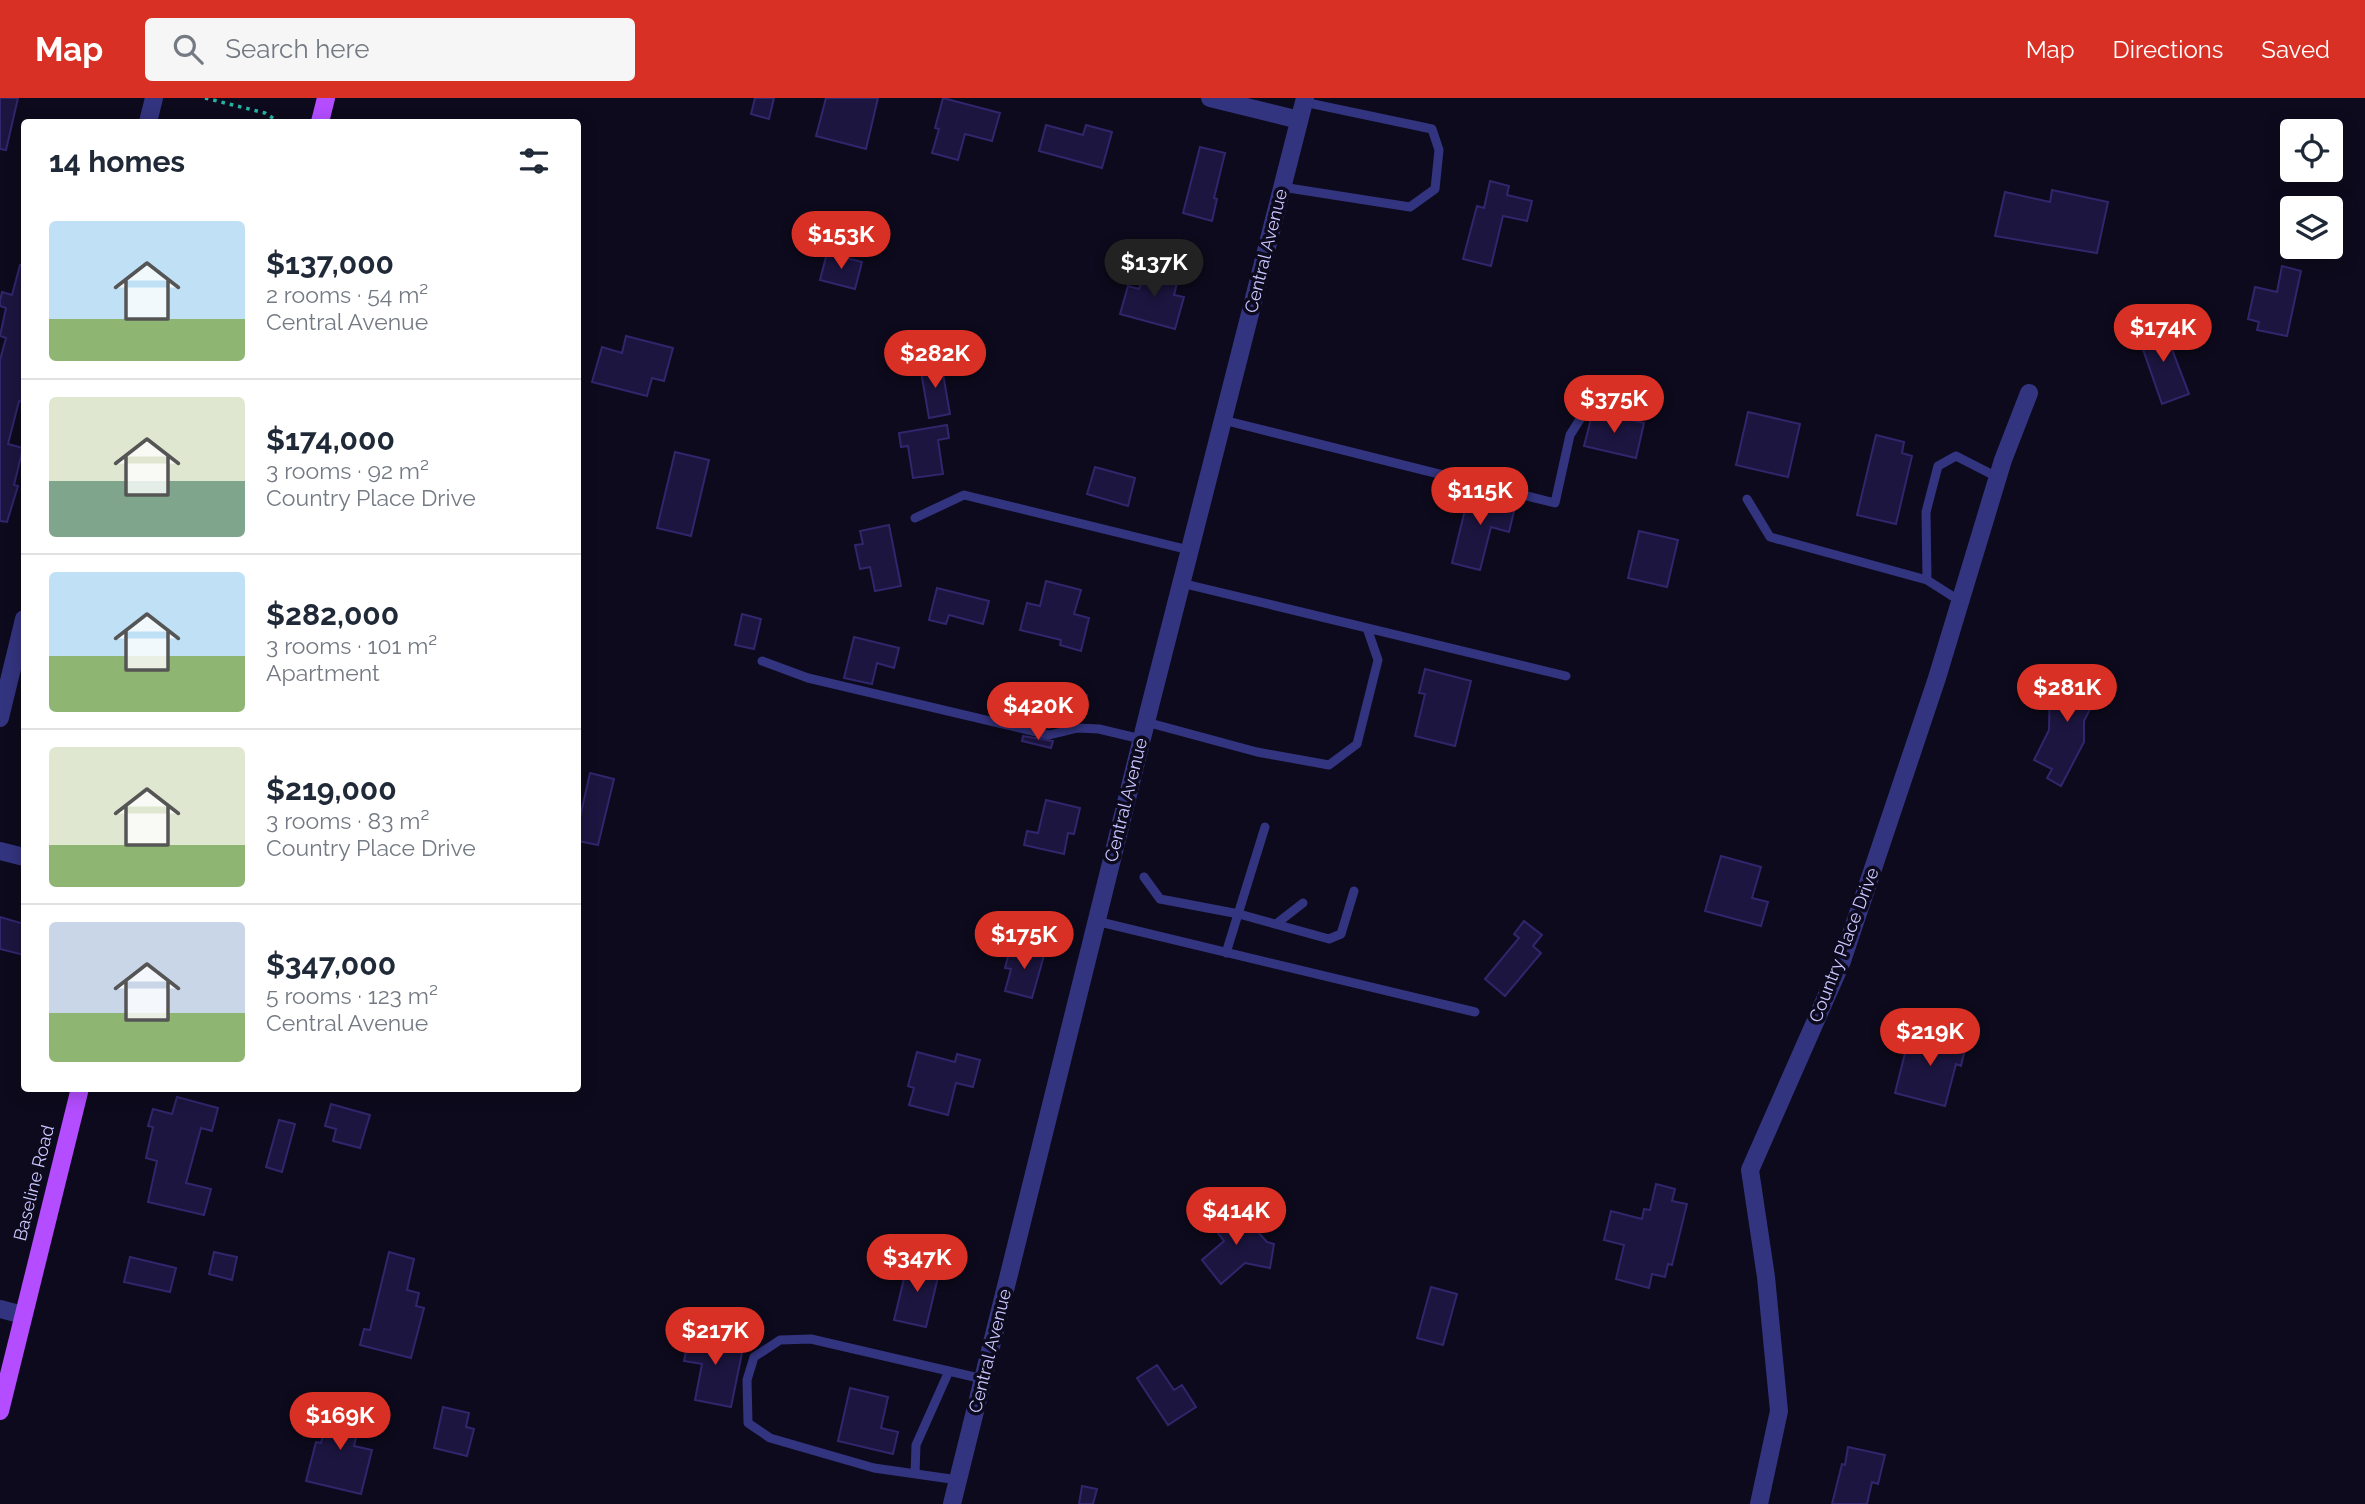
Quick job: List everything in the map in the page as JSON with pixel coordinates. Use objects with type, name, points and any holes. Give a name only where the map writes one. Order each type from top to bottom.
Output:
[{"type":"main road","points":[[321,119],[326,98]]},
{"type":"main road","name":"Baseline Road","points":[[0,1411],[79,1092]]},
{"type":"street","points":[[149,119],[154,98]]},
{"type":"street","points":[[1210,98],[1299,120]]},
{"type":"street","name":"Central Avenue","points":[[952,1504],[1143,730],[1304,100]]},
{"type":"street","name":"Country Place Drive","points":[[1759,1504],[1779,1411],[1766,1277],[1751,1170],[1842,961],[1933,690],[1997,477],[2029,393]]},
{"type":"street","points":[[0,718],[21,631]]},
{"type":"street","points":[[0,851],[21,856]]},
{"type":"street","points":[[0,1309],[23,1315]]},
{"type":"lane","points":[[1282,187],[1410,207],[1436,189],[1439,150],[1432,128],[1304,100]]},
{"type":"lane","points":[[1223,421],[1555,503],[1570,435],[1588,405]]},
{"type":"lane","points":[[1927,580],[1926,512],[1938,466],[1956,456],[1997,477]]},
{"type":"lane","points":[[915,518],[964,495],[1189,550]]},
{"type":"lane","points":[[1747,499],[1770,537],[1927,580],[1960,601]]},
{"type":"lane","points":[[1181,583],[1566,676]]},
{"type":"lane","points":[[762,661],[808,678],[1049,735],[1078,728],[1143,730],[1329,765],[1357,744],[1378,660],[1367,628]]},
{"type":"lane","points":[[1226,953],[1265,827]]},
{"type":"lane","points":[[1144,877],[1160,899],[1239,914],[1329,939],[1341,934],[1354,891]]},
{"type":"lane","points":[[1276,925],[1303,903]]},
{"type":"lane","points":[[1096,921],[1475,1012]]},
{"type":"lane","points":[[958,1480],[874,1468],[770,1438],[748,1423],[747,1380],[754,1357],[780,1340],[811,1339],[983,1379]]},
{"type":"lane","points":[[915,1474],[916,1445],[949,1371]]},
{"type":"path","points":[[205,98],[265,113],[274,119]]},
{"type":"building","points":[[0,98],[18,98],[6,150],[0,149]]},
{"type":"building","points":[[755,98],[774,98],[769,119],[751,114]]},
{"type":"building","points":[[826,98],[878,98],[866,149],[816,136]]},
{"type":"building","points":[[943,98],[1000,113],[992,141],[965,134],[958,160],[932,153],[939,129],[935,128]]},
{"type":"building","points":[[1046,125],[1083,135],[1086,125],[1112,132],[1102,168],[1039,151]]},
{"type":"building","points":[[1200,147],[1225,153],[1214,198],[1217,199],[1212,221],[1183,213]]},
{"type":"building","points":[[1490,181],[1509,186],[1507,195],[1532,201],[1527,221],[1503,216],[1491,266],[1463,259],[1477,206],[1484,208]]},
{"type":"building","points":[[2052,190],[2108,202],[2097,253],[1995,236],[2005,192],[2050,202]]},
{"type":"building","points":[[827,253],[862,262],[855,289],[820,280]]},
{"type":"building","points":[[21,265],[21,401],[8,444],[21,447],[21,456],[14,485],[18,486],[7,522],[0,521],[0,360],[6,338],[0,336],[6,308],[0,306],[0,301],[2,292],[12,295]]},
{"type":"building","points":[[1146,265],[1179,275],[1174,295],[1184,297],[1175,329],[1120,314],[1128,286],[1139,289]]},
{"type":"building","points":[[2282,266],[2301,271],[2287,336],[2257,330],[2259,322],[2248,319],[2255,287],[2277,292]]},
{"type":"building","points":[[2162,323],[2189,394],[2162,404],[2137,332]]},
{"type":"building","points":[[626,336],[673,348],[664,381],[652,378],[647,396],[592,382],[602,347],[622,353]]},
{"type":"building","points":[[941,362],[950,414],[929,418],[920,366]]},
{"type":"building","points":[[1593,411],[1644,423],[1636,458],[1584,446]]},
{"type":"building","points":[[1748,412],[1800,424],[1788,477],[1736,465]]},
{"type":"building","points":[[947,425],[949,438],[938,440],[943,474],[913,478],[908,446],[901,447],[899,433]]},
{"type":"building","points":[[1876,435],[1904,442],[1902,453],[1912,456],[1896,524],[1857,515]]},
{"type":"building","points":[[675,452],[709,460],[691,536],[657,528]]},
{"type":"building","points":[[1095,467],[1135,478],[1128,506],[1087,494]]},
{"type":"building","points":[[1470,489],[1498,496],[1497,503],[1515,507],[1509,532],[1491,527],[1480,570],[1452,563]]},
{"type":"building","points":[[889,525],[901,586],[875,591],[870,567],[860,569],[855,545],[863,544],[860,531]]},
{"type":"building","points":[[1639,531],[1678,540],[1667,587],[1628,578]]},
{"type":"building","points":[[1046,581],[1081,590],[1074,614],[1089,618],[1081,651],[1060,645],[1061,640],[1020,630],[1027,603],[1040,606]]},
{"type":"building","points":[[937,588],[989,601],[983,624],[949,615],[946,624],[929,620]]},
{"type":"building","points":[[742,614],[761,619],[754,649],[735,645]]},
{"type":"building","points":[[854,637],[899,648],[894,668],[877,663],[872,684],[844,678]]},
{"type":"building","points":[[1425,669],[1471,681],[1455,746],[1415,736],[1425,694],[1419,693]]},
{"type":"building","points":[[2050,678],[2099,678],[2099,707],[2091,707],[2084,721],[2084,742],[2061,786],[2047,778],[2052,769],[2034,760],[2049,730]]},
{"type":"building","points":[[1035,683],[1087,695],[1081,721],[1058,716],[1056,726],[1049,728],[1026,722]]},
{"type":"building","points":[[1023,736],[1053,741],[1051,748],[1022,741]]},
{"type":"building","points":[[590,773],[614,779],[598,845],[581,842],[581,813]]},
{"type":"building","points":[[1046,800],[1080,808],[1074,834],[1068,833],[1064,854],[1024,845],[1027,831],[1038,833]]},
{"type":"building","points":[[1721,856],[1761,867],[1752,898],[1768,902],[1761,926],[1705,911]]},
{"type":"building","points":[[0,917],[21,923],[21,954],[0,949]]},
{"type":"building","points":[[1524,921],[1542,935],[1533,946],[1541,953],[1505,996],[1485,979],[1519,938],[1514,934]]},
{"type":"building","points":[[1028,947],[1045,952],[1032,998],[1005,991],[1011,969],[1005,968],[1010,949],[1026,953]]},
{"type":"building","points":[[1910,1033],[1943,1042],[1945,1035],[1967,1041],[1961,1066],[1956,1064],[1945,1106],[1895,1093]]},
{"type":"building","points":[[917,1052],[955,1062],[957,1054],[980,1060],[973,1087],[956,1083],[948,1115],[909,1105],[914,1088],[908,1086]]},
{"type":"building","points":[[177,1097],[218,1108],[212,1131],[201,1128],[186,1183],[211,1189],[204,1215],[148,1202],[157,1161],[146,1158],[153,1127],[148,1126],[153,1109],[172,1114]]},
{"type":"building","points":[[331,1104],[370,1115],[360,1148],[333,1141],[336,1129],[325,1126]]},
{"type":"building","points":[[279,1120],[295,1124],[282,1172],[266,1167]]},
{"type":"building","points":[[1656,1184],[1675,1189],[1672,1201],[1687,1204],[1672,1265],[1668,1264],[1665,1277],[1652,1274],[1649,1288],[1616,1279],[1624,1245],[1604,1240],[1611,1211],[1642,1219],[1644,1209],[1650,1210]]},
{"type":"building","points":[[1222,1205],[1241,1227],[1257,1231],[1267,1242],[1274,1244],[1270,1268],[1245,1263],[1221,1284],[1202,1260],[1224,1241],[1206,1218]]},
{"type":"building","points":[[214,1252],[237,1257],[232,1280],[209,1274]]},
{"type":"building","points":[[389,1252],[414,1259],[407,1290],[419,1293],[416,1306],[424,1308],[411,1358],[360,1345],[364,1329],[370,1330]]},
{"type":"building","points":[[130,1257],[176,1268],[170,1292],[124,1282]]},
{"type":"building","points":[[908,1262],[940,1269],[926,1327],[894,1320]]},
{"type":"building","points":[[1431,1287],[1457,1294],[1443,1345],[1417,1338]]},
{"type":"building","points":[[690,1333],[744,1343],[731,1407],[695,1400],[702,1364],[684,1361]]},
{"type":"building","points":[[1157,1365],[1174,1390],[1182,1385],[1196,1407],[1168,1425],[1137,1378]]},
{"type":"building","points":[[850,1388],[888,1397],[881,1428],[898,1432],[893,1454],[838,1441]]},
{"type":"building","points":[[331,1402],[363,1409],[354,1446],[372,1450],[361,1494],[306,1481],[316,1442],[321,1443]]},
{"type":"building","points":[[443,1407],[469,1413],[466,1427],[474,1429],[467,1456],[434,1448]]},
{"type":"building","points":[[1848,1447],[1885,1455],[1878,1484],[1872,1482],[1867,1504],[1832,1504]]},
{"type":"building","points":[[1082,1486],[1097,1489],[1093,1504],[1079,1504]]}]
